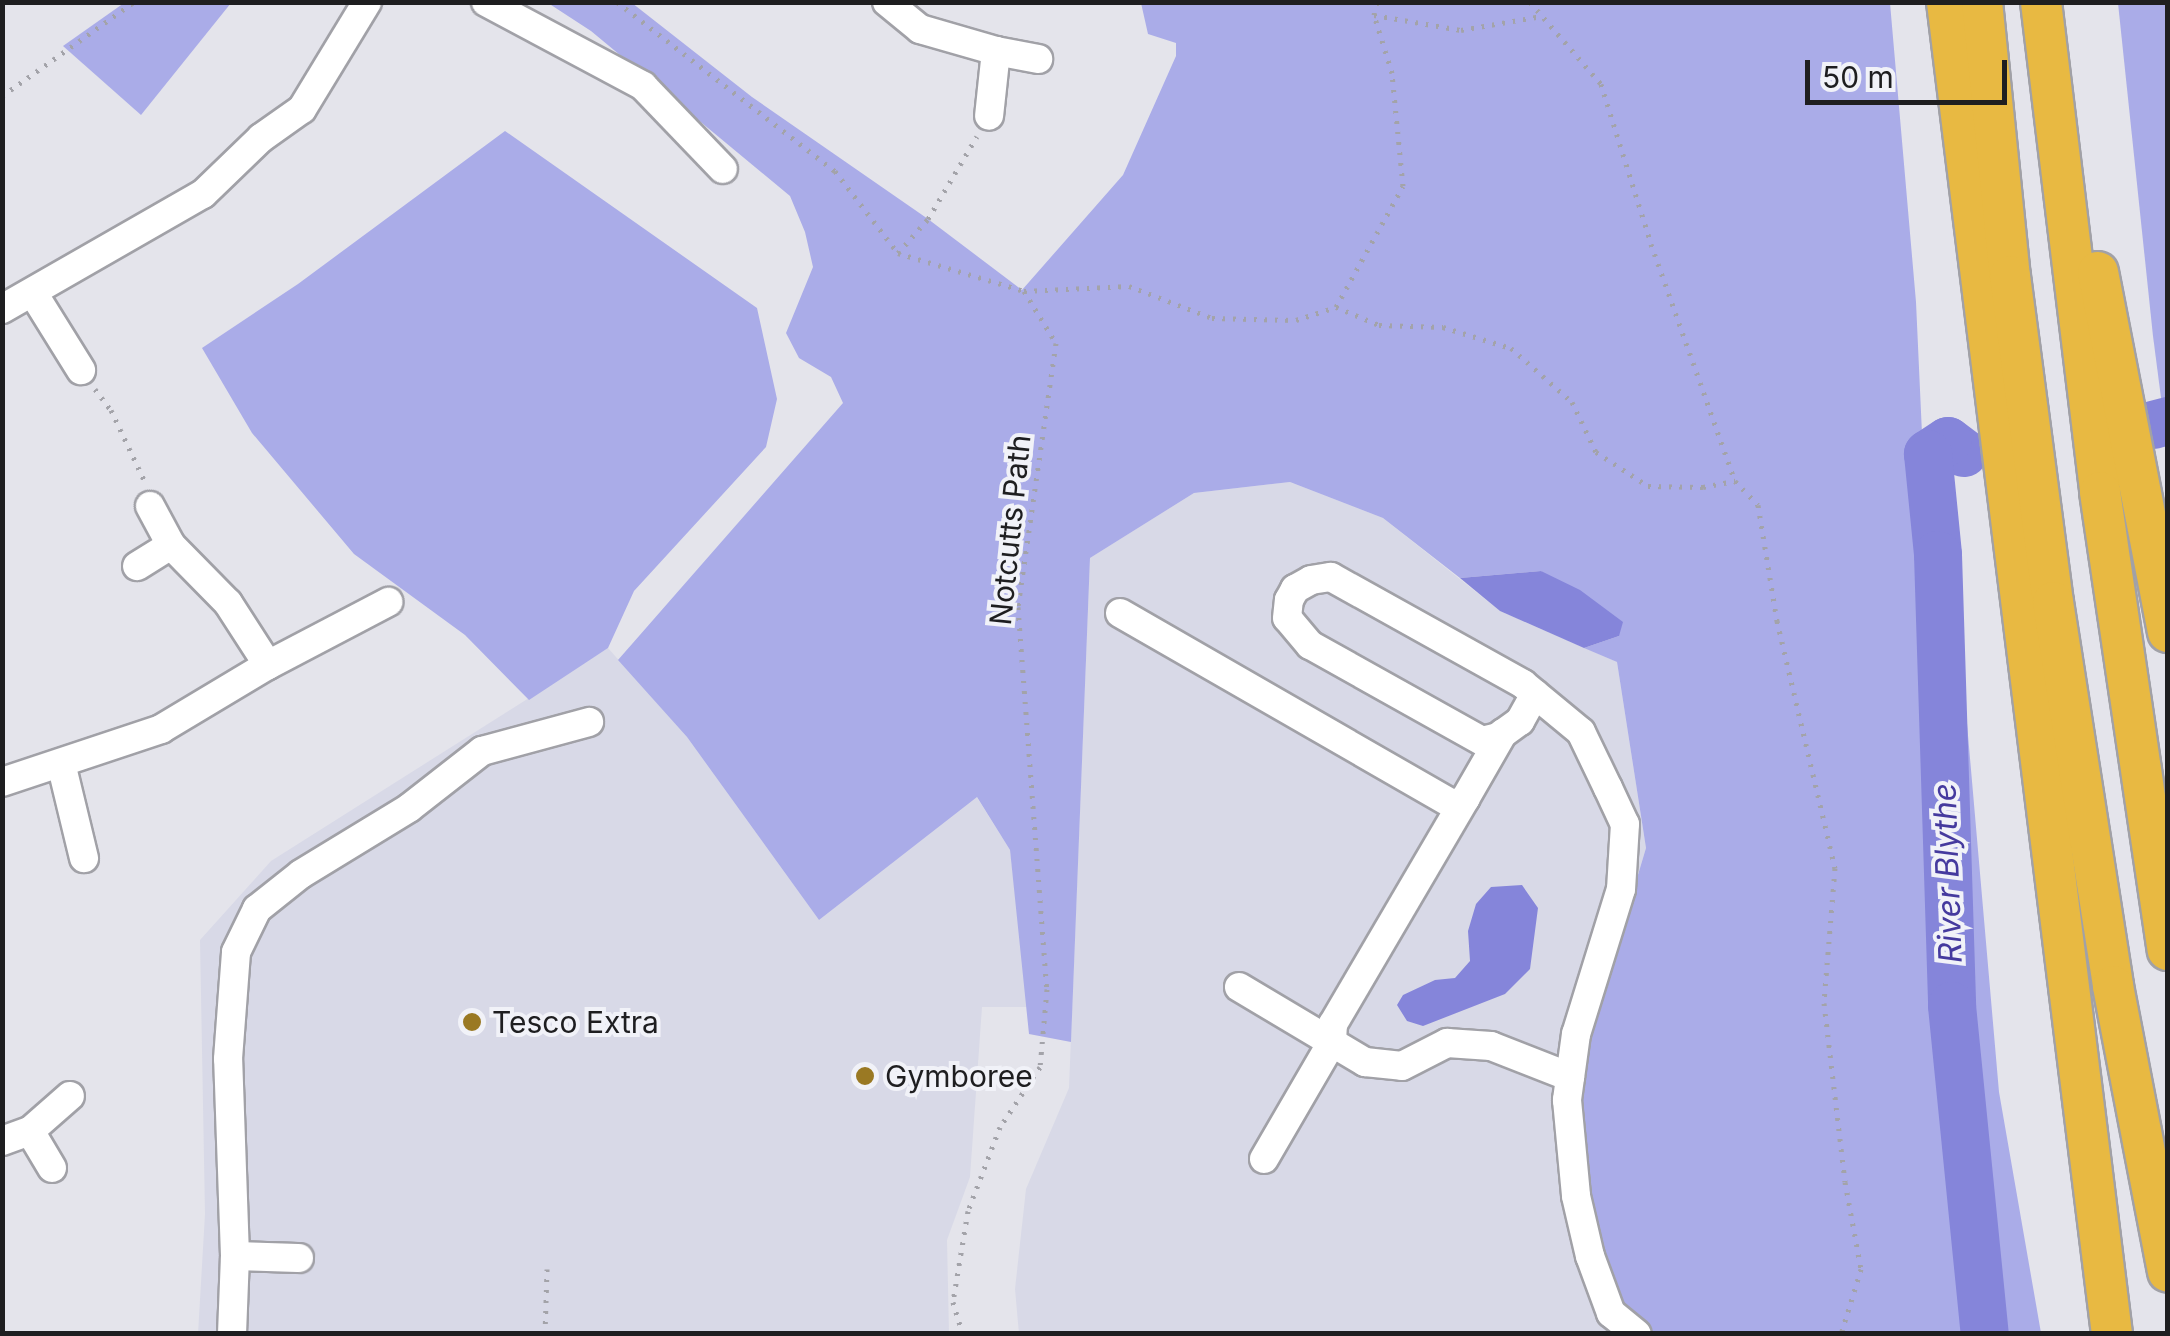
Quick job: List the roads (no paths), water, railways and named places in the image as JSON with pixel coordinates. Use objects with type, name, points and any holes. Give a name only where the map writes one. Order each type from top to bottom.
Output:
[{"type":"highway","points":[[1946,2],[2112,1334]]},
{"type":"highway","points":[[1982,2],[2010,276],[2053,602],[2112,986],[2168,1272]]},
{"type":"highway","points":[[2043,2],[2168,632]]},
{"type":"highway","points":[[2043,2],[2100,492],[2168,950]]},
{"type":"street","points":[[2,309],[203,194],[260,138],[302,109],[322,84],[367,2]]},
{"type":"street","points":[[486,2],[643,86],[723,169]]},
{"type":"street","points":[[887,2],[920,29],[1038,59]]},
{"type":"street","points":[[989,116],[996,50]]},
{"type":"street","points":[[33,293],[81,370]]},
{"type":"street","points":[[150,506],[170,545],[228,603],[268,665]]},
{"type":"street","points":[[137,566],[170,545]]},
{"type":"street","points":[[1535,694],[1520,720],[1503,733],[1482,741],[1310,645],[1286,618],[1295,589],[1310,580],[1332,578],[1535,694],[1581,732],[1625,824],[1621,889],[1576,1034],[1567,1100],[1576,1196],[1590,1256],[1611,1313],[1638,1334]]},
{"type":"street","points":[[2,782],[161,729],[268,665],[388,602]]},
{"type":"street","points":[[1120,614],[1454,805],[1466,799]]},
{"type":"street","points":[[232,1334],[234,1256],[228,1059],[236,952],[257,908],[301,874],[409,808],[482,751],[590,722]]},
{"type":"street","points":[[1264,1159],[1332,1042],[1333,1024],[1503,733]]},
{"type":"street","points":[[61,763],[84,858]]},
{"type":"street","points":[[1239,987],[1365,1062],[1402,1066],[1447,1043],[1491,1046],[1570,1077]]},
{"type":"street","points":[[2,1141],[30,1132],[70,1096]]},
{"type":"street","points":[[30,1132],[52,1168]]},
{"type":"street","points":[[234,1256],[299,1258]]},
{"type":"waterway","name":"River Blythe","points":[[2153,425],[2168,421]]},
{"type":"waterway","name":"River Blythe","points":[[1964,453],[1948,441],[1928,454],[1938,555],[1952,1006],[1985,1334]]},
{"type":"place","name":"Tesco Extra","points":[[472,1022]]},
{"type":"place","name":"Gymboree","points":[[865,1076]]}]
